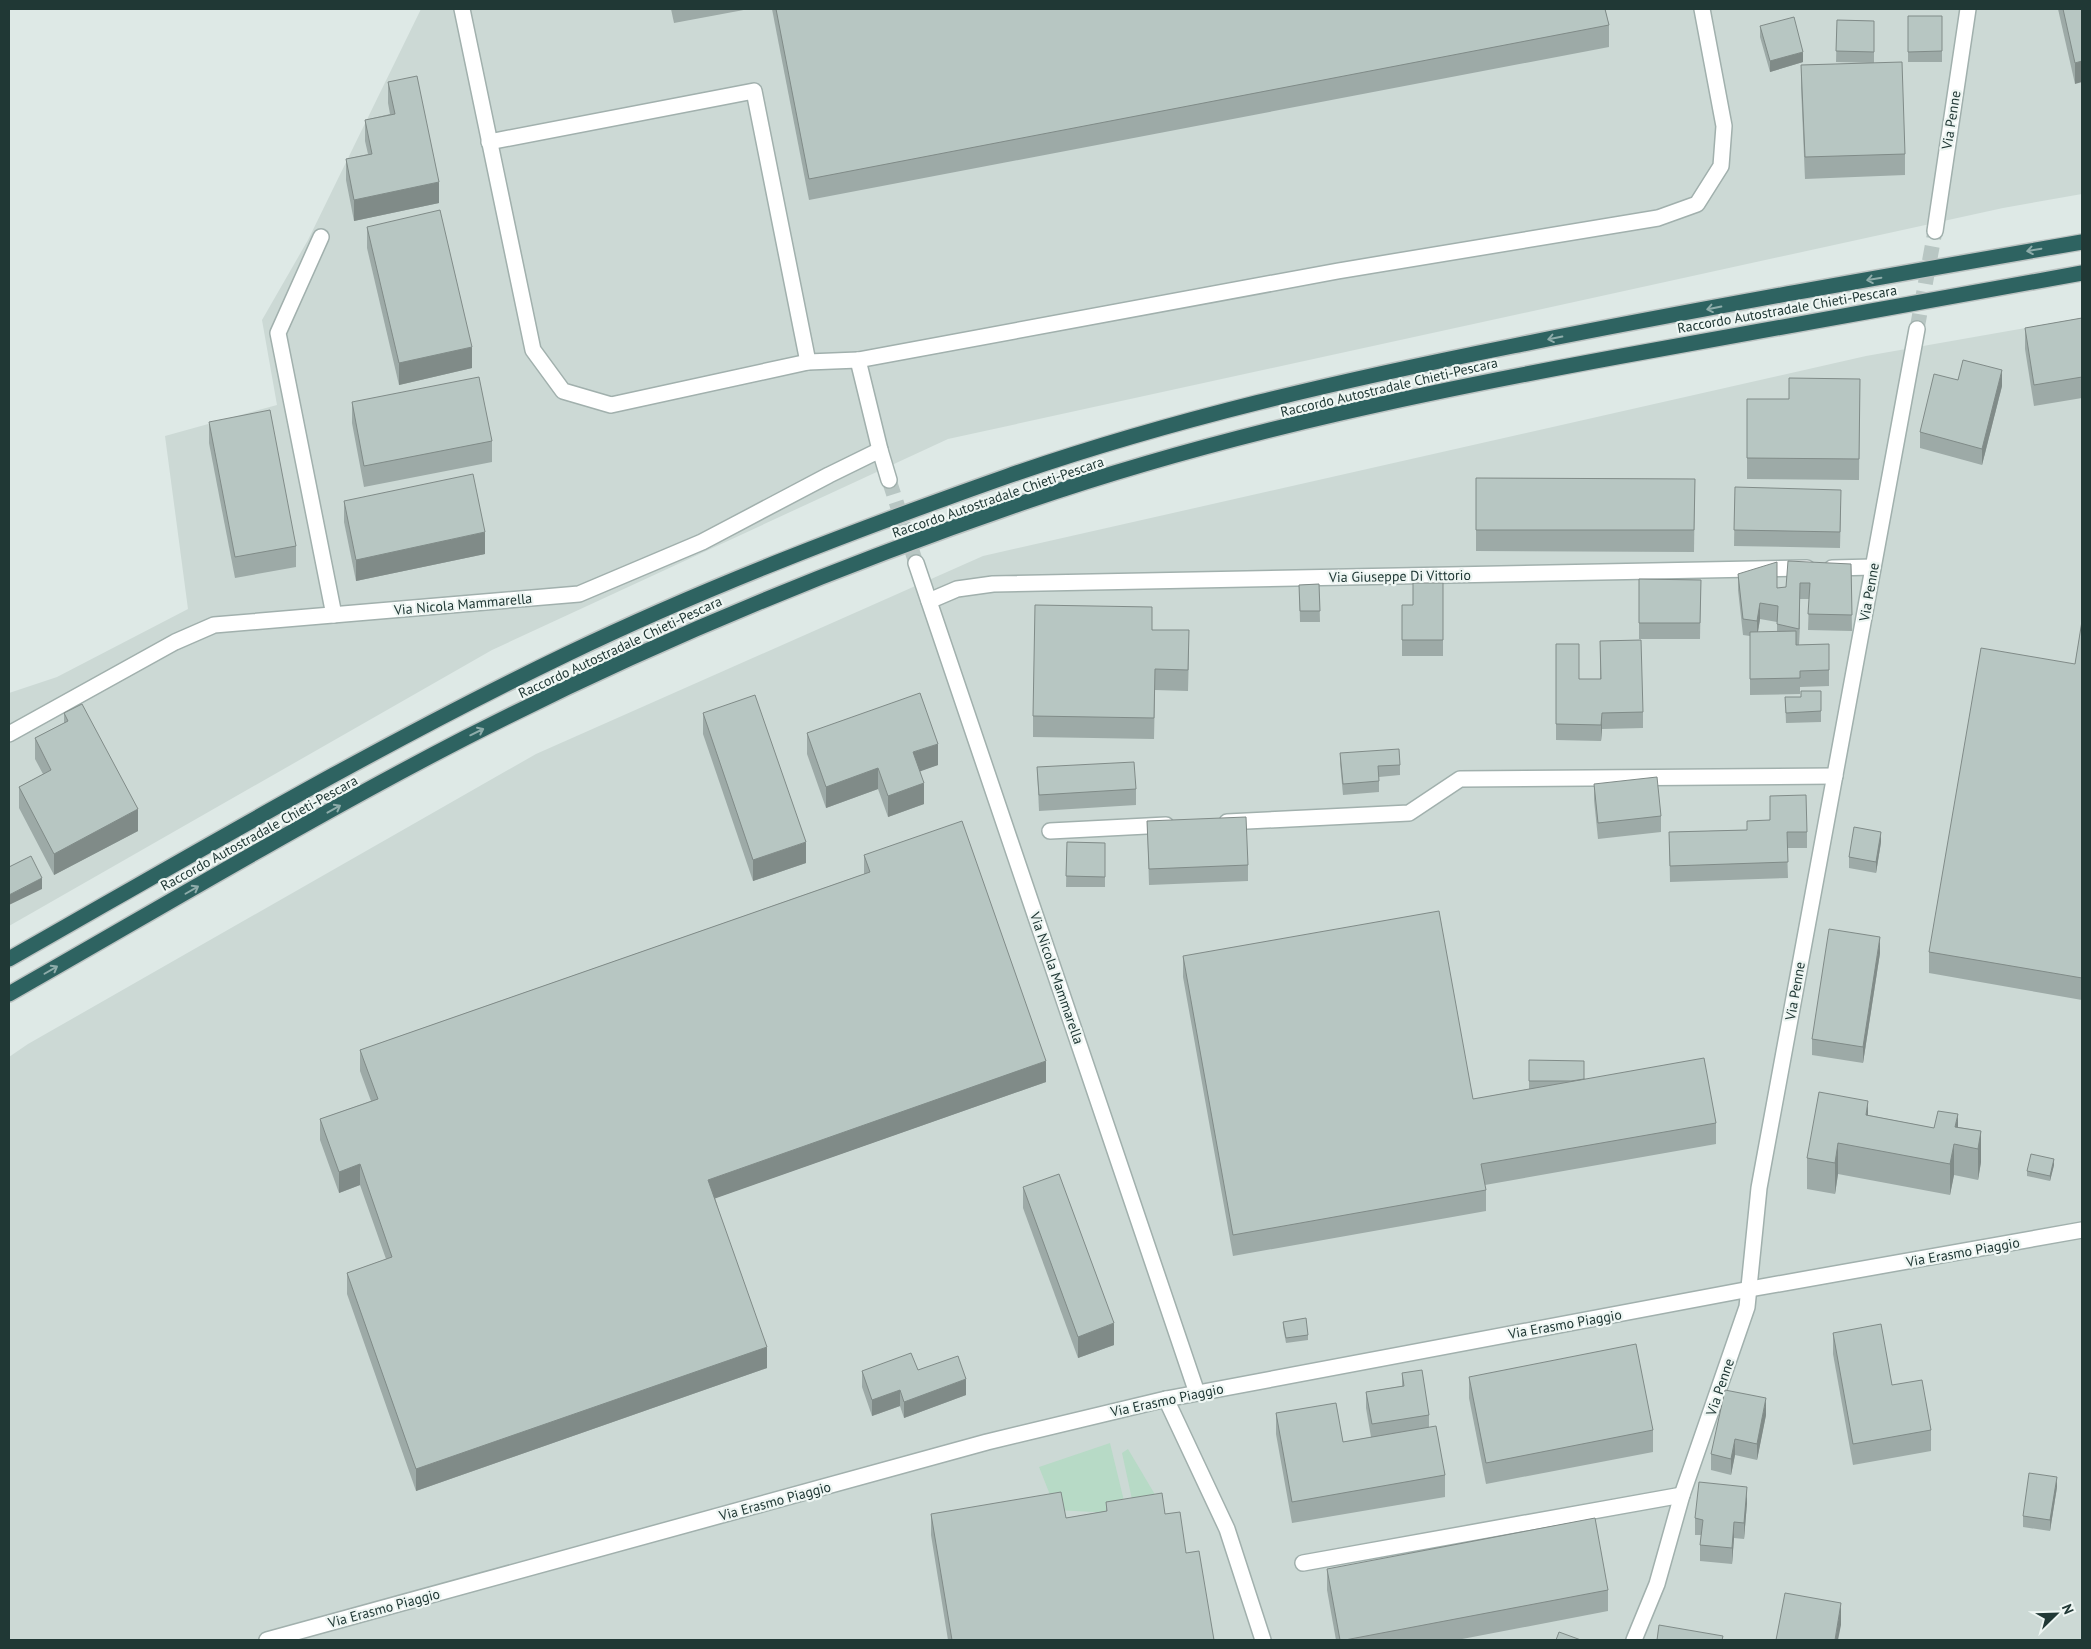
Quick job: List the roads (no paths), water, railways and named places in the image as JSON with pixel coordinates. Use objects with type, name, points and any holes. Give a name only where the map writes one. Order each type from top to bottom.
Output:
[{"type":"highway","name":"Raccordo Autostradale Chieti-Pescara","points":[[9,960],[341,771],[484,695],[571,652],[732,580],[813,548],[1012,475],[1175,425],[1396,370],[1696,311],[2082,242]]},
{"type":"highway","name":"Raccordo Autostradale Chieti-Pescara","points":[[9,994],[358,796],[466,738],[603,670],[743,608],[827,574],[1032,499],[1195,451],[1332,415],[1408,398],[1573,364],[2082,272]]},
{"type":"street","points":[[462,9],[532,350],[563,391],[611,405],[808,362],[858,360],[1338,270],[1658,218],[1697,204],[1722,166],[1724,126],[1702,9]]},
{"type":"street","name":"Via Penne","points":[[1935,231],[1968,9]]},
{"type":"street","points":[[489,142],[754,91],[808,362]]},
{"type":"street","points":[[321,237],[278,333],[334,615]]},
{"type":"street","name":"Via Penne","points":[[1634,1640],[1657,1584],[1682,1495],[1747,1307],[1759,1188],[1918,329]]},
{"type":"street","points":[[858,360],[889,480]]},
{"type":"street","name":"Via Nicola Mammarella","points":[[9,734],[175,642],[214,625],[579,594],[702,542],[880,450]]},
{"type":"street","name":"Via Nicola Mammarella","points":[[916,564],[1197,1392]]},
{"type":"street","name":"Via Giuseppe Di Vittorio","points":[[929,601],[957,589],[993,584],[1873,567]]},
{"type":"street","points":[[1210,823],[1409,813],[1460,780],[1835,776]]},
{"type":"street","points":[[1050,831],[1180,825]]},
{"type":"street","name":"Via Erasmo Piaggio","points":[[267,1640],[987,1442],[1166,1399],[1750,1289],[2082,1230]]},
{"type":"street","points":[[1166,1399],[1227,1529],[1264,1640]]},
{"type":"street","points":[[1303,1563],[1682,1495]]},
{"type":"tunnel","points":[[1917,329],[1935,231]]},
{"type":"tunnel","points":[[889,480],[916,563]]}]
